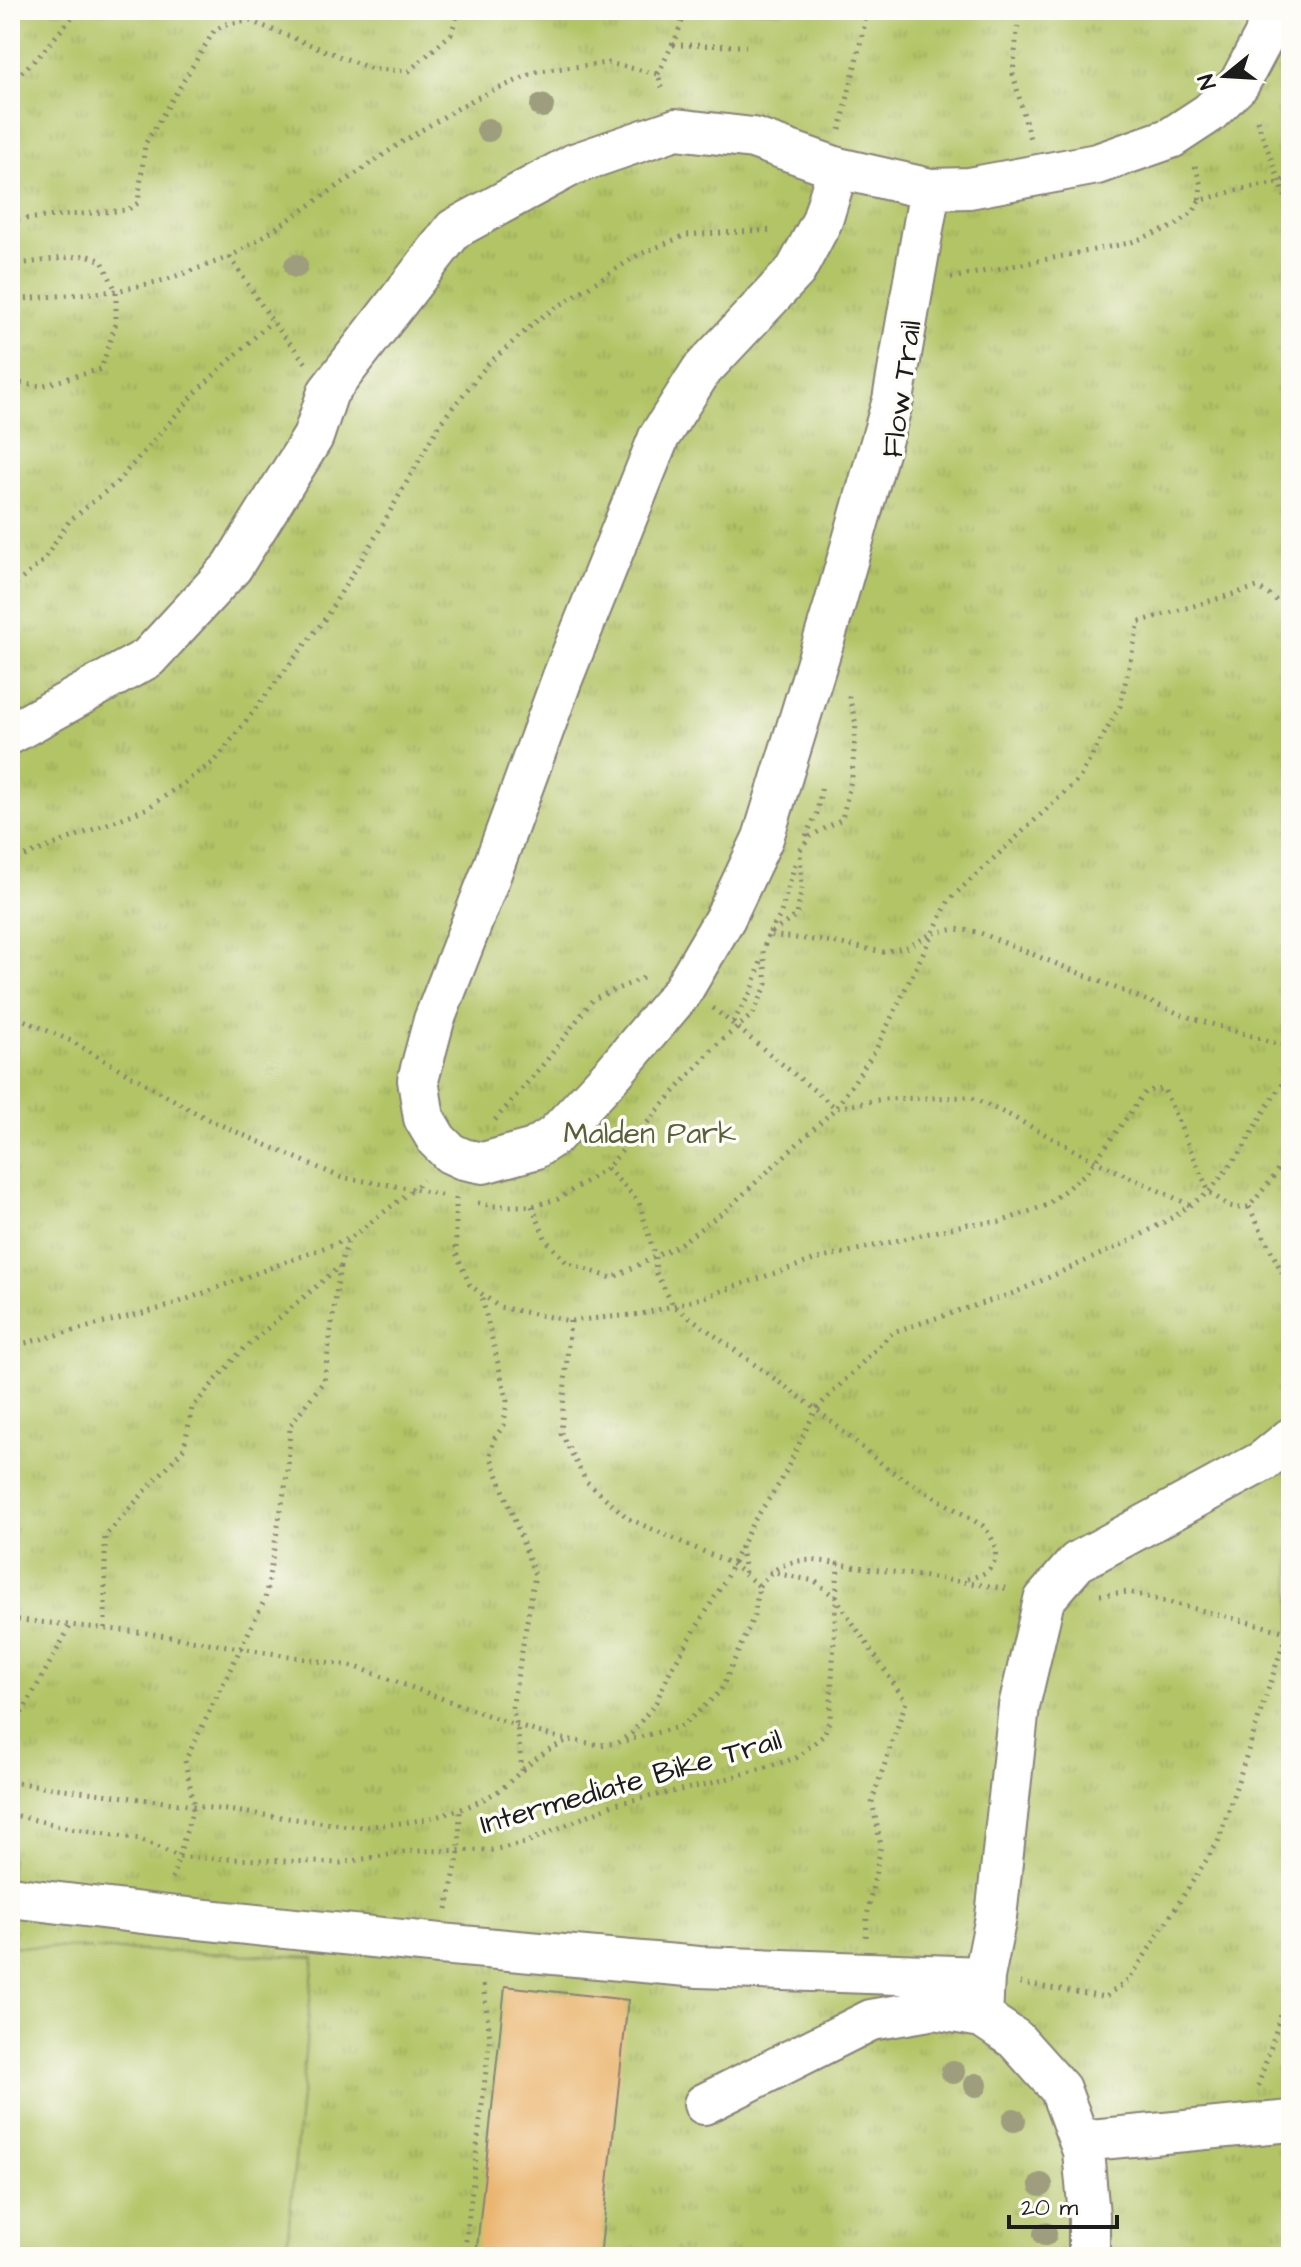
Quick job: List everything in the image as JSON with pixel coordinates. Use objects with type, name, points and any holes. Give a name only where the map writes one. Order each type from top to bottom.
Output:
[{"type":"lane","points":[[10,734],[148,658],[232,567],[313,437],[328,392],[454,229],[574,164],[676,129],[753,138],[834,167],[930,189],[969,188],[1097,164],[1171,138],[1209,113],[1239,84],[1265,35],[1270,10]]},
{"type":"lane","points":[[834,167],[819,225],[796,270],[701,371],[659,437],[562,679],[434,1020],[418,1080],[424,1118],[437,1140],[450,1153],[463,1159],[483,1163],[534,1149],[555,1135],[615,1071],[685,987],[725,918],[763,838],[830,622],[893,400],[930,189]]},
{"type":"lane","points":[[982,2017],[984,1977],[996,1917],[1019,1706],[1044,1600],[1077,1562],[1263,1461],[1291,1438]]},
{"type":"lane","points":[[10,1897],[159,1915],[699,1967],[984,1977]]},
{"type":"lane","points":[[704,2104],[871,2020],[935,2009],[982,2017],[1015,2039],[1060,2089],[1083,2151],[1089,2257]]},
{"type":"lane","points":[[1080,2141],[1291,2121]]},
{"type":"path","points":[[10,83],[40,55],[78,10]]},
{"type":"path","points":[[10,220],[114,212],[127,210],[138,203],[145,144],[214,31],[225,24],[250,21],[372,69],[409,71],[451,34],[459,10]]},
{"type":"path","points":[[676,129],[658,74],[686,10]]},
{"type":"path","points":[[834,167],[868,10]]},
{"type":"path","points":[[1019,10],[1013,74],[1039,175]]},
{"type":"path","points":[[673,45],[746,46]]},
{"type":"path","points":[[10,300],[116,291],[165,280],[230,257],[405,140],[472,100],[539,71],[608,63],[658,74]]},
{"type":"path","points":[[1239,84],[1254,110],[1291,213]]},
{"type":"path","points":[[947,281],[955,276],[1129,243],[1175,226],[1194,211],[1199,201],[1241,189],[1279,183],[1291,175]]},
{"type":"path","points":[[10,862],[148,808],[215,761],[324,620],[441,422],[488,364],[540,318],[638,255],[686,235],[819,225]]},
{"type":"path","points":[[10,265],[87,255],[102,261],[116,291],[116,323],[101,369],[41,386],[10,382]]},
{"type":"path","points":[[230,257],[272,321],[328,392]]},
{"type":"path","points":[[10,589],[44,560],[69,521],[116,483],[200,388],[272,321]]},
{"type":"path","points":[[532,1206],[546,1240],[567,1263],[612,1278],[677,1246],[726,1210],[836,1108],[875,1051],[949,900],[1079,779],[1120,706],[1139,622],[1257,587],[1291,610]]},
{"type":"path","points":[[735,1025],[752,990],[768,935],[797,915],[802,887],[800,850],[811,836],[842,819],[852,776],[856,724],[844,679]]},
{"type":"path","points":[[768,935],[832,942],[883,952],[908,947],[933,933],[956,929],[978,932],[1185,1016],[1291,1048]]},
{"type":"path","points":[[10,1014],[71,1041],[207,1119],[340,1177],[492,1206],[532,1206],[558,1199],[607,1168],[714,1047],[735,1025],[753,1014],[767,984],[763,953]]},
{"type":"path","points":[[450,1153],[491,1125],[546,1061],[593,999],[643,978],[685,987],[836,1108]]},
{"type":"path","points":[[617,1743],[632,1733],[656,1702],[670,1671],[717,1594],[752,1524],[781,1481],[816,1409],[893,1332],[1014,1293],[1130,1241],[1175,1216],[1209,1192],[1243,1149],[1291,1071]]},
{"type":"path","points":[[456,1198],[456,1253],[470,1285],[499,1307],[570,1321],[642,1314],[698,1299],[814,1260],[968,1224],[1000,1222],[1047,1205],[1087,1172],[1146,1091],[1164,1089],[1209,1192],[1229,1206],[1249,1207],[1272,1179],[1291,1146]]},
{"type":"path","points":[[836,1108],[883,1099],[970,1097],[1095,1161],[1191,1205]]},
{"type":"path","points":[[607,1168],[639,1202],[655,1257],[656,1273],[673,1305],[816,1409],[888,1469],[983,1526],[994,1538],[996,1558],[987,1571],[961,1582]]},
{"type":"path","points":[[10,1347],[166,1307],[350,1238],[414,1189]]},
{"type":"path","points":[[1249,1207],[1291,1290]]},
{"type":"path","points":[[159,1915],[180,1857],[194,1805],[185,1761],[265,1599],[288,1470],[290,1425],[324,1381],[340,1266],[350,1238]]},
{"type":"path","points":[[105,1628],[105,1536],[184,1448],[192,1408],[240,1352],[340,1266]]},
{"type":"path","points":[[481,1293],[507,1400],[504,1425],[494,1439],[490,1455],[535,1575],[512,1708],[522,1770]]},
{"type":"path","points":[[570,1321],[561,1433],[586,1481],[629,1519],[732,1564],[759,1586]]},
{"type":"path","points":[[741,1546],[746,1574]]},
{"type":"path","points":[[10,1619],[148,1633],[356,1667],[517,1726],[600,1745],[682,1726],[720,1692],[754,1616],[759,1586],[769,1572],[801,1560],[1049,1595],[1090,1597],[1128,1592],[1289,1631],[1218,1842],[1129,1980],[1105,1997],[984,1977]]},
{"type":"path","name":"Intermediate Bike Trail","points":[[10,1814],[69,1828],[140,1839],[180,1857],[340,1863],[412,1851],[492,1850],[525,1843],[614,1804],[709,1784],[796,1758],[824,1735],[830,1719],[838,1564]]},
{"type":"path","points":[[769,1572],[815,1581],[836,1598],[906,1702],[872,1801],[881,1846],[867,1916],[866,1973]]},
{"type":"path","points":[[10,1734],[71,1625]]},
{"type":"path","points":[[10,1782],[357,1827],[404,1824],[460,1811],[500,1790],[548,1750],[569,1740]]},
{"type":"path","points":[[460,1811],[459,1945],[490,2037],[464,2257]]},
{"type":"path","points":[[1228,2127],[1258,2086],[1291,1984]]},
{"type":"green space","name":"Malden Park","points":[[10,10],[1291,10],[1291,2257],[10,2257]]},
{"type":"green space","points":[[10,1946],[314,1957],[286,2257],[10,2257]]},
{"type":"building","points":[[505,1986],[628,2000],[600,2257],[476,2257]]}]
